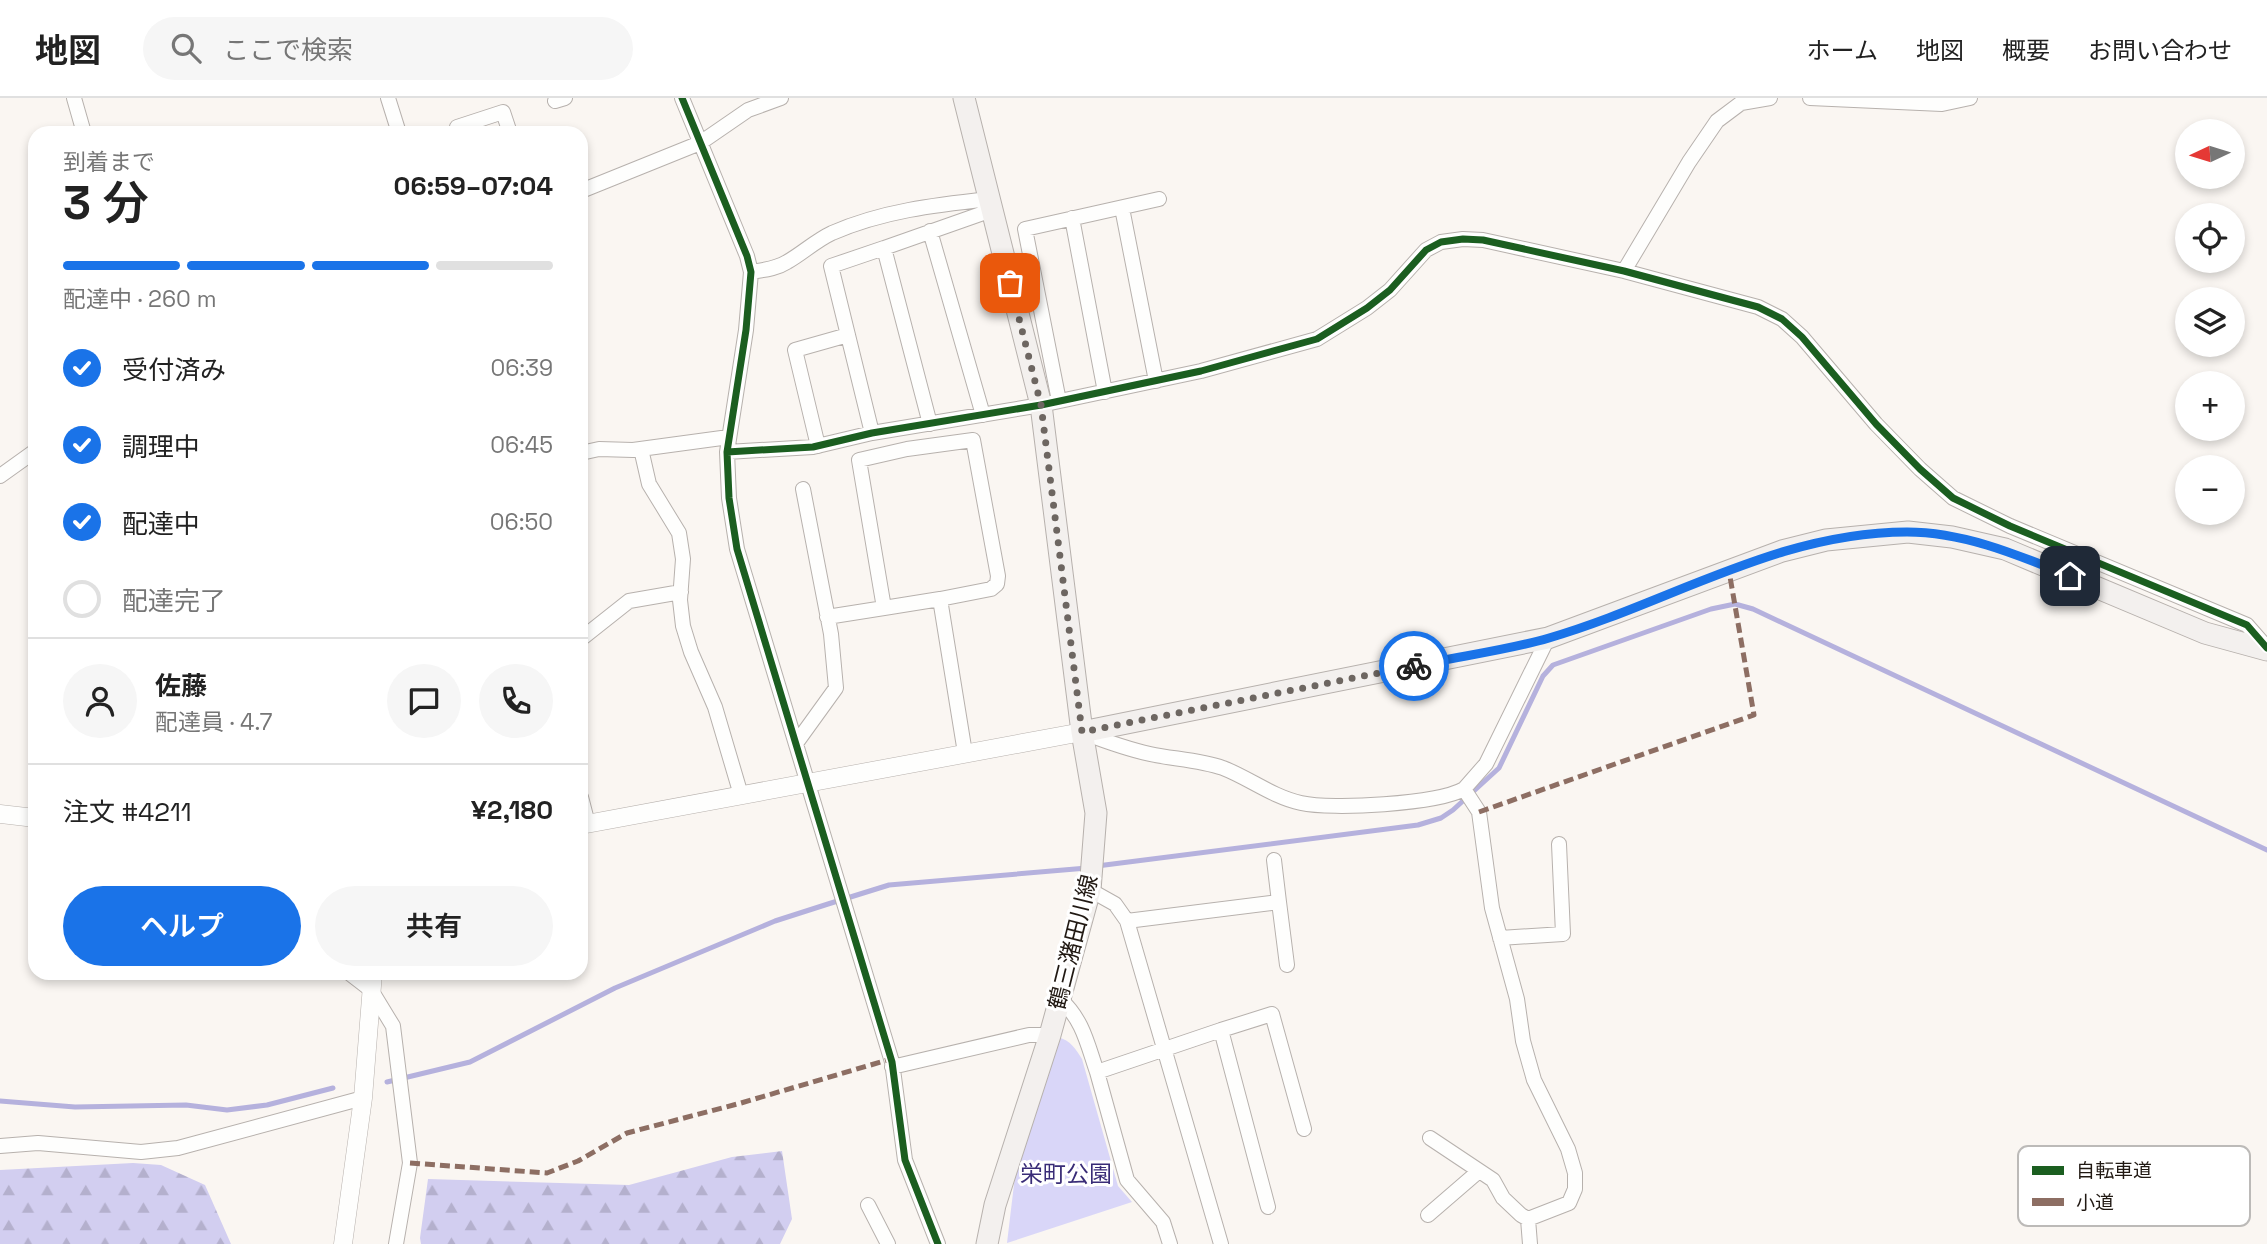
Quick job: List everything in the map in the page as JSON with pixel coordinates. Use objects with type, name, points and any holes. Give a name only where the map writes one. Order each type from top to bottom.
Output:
[{"type":"main road","name":"鶴三潴田川線","points":[[964,98],[991,204],[1050,403],[1082,732],[1096,813],[1090,890],[1050,1035],[995,1205],[987,1244]]},
{"type":"main road","points":[[1082,732],[1548,638],[1782,551],[1826,540],[1908,532],[1952,537],[2005,549],[2205,633],[2267,649]]},
{"type":"street","points":[[74,98],[83,126]]},
{"type":"street","points":[[388,98],[397,126]]},
{"type":"street","points":[[682,98],[747,256],[751,272],[746,330],[728,444],[729,498],[737,549],[809,782],[892,1067],[905,1160],[937,1244]]},
{"type":"street","points":[[588,188],[700,143],[748,110],[781,98]]},
{"type":"street","points":[[1624,271],[1689,162],[1717,121],[1741,103],[1770,98]]},
{"type":"street","points":[[1810,98],[1942,104],[1970,98]]},
{"type":"street","points":[[460,126],[503,112],[508,126]]},
{"type":"street","points":[[1050,403],[1025,229],[1159,200]]},
{"type":"street","points":[[751,272],[774,268],[822,238],[867,220],[923,206],[991,204]]},
{"type":"street","points":[[872,433],[831,266],[930,231],[991,204]]},
{"type":"street","points":[[1122,208],[1156,381]]},
{"type":"street","points":[[1072,218],[1105,392]]},
{"type":"street","points":[[930,231],[983,415]]},
{"type":"street","points":[[588,451],[728,444],[818,446],[872,433],[1050,403],[1201,371],[1317,339],[1390,290],[1426,250],[1441,242],[1483,240],[1624,271],[1758,307],[1782,319],[1801,337],[1876,424],[1953,498],[2010,526],[2247,625],[2267,649]]},
{"type":"street","points":[[884,248],[930,424]]},
{"type":"street","points":[[818,446],[795,350],[848,335]]},
{"type":"street","points":[[827,617],[884,608],[940,599],[991,589],[997,584],[998,576],[973,440],[907,449],[859,460],[884,608]]},
{"type":"street","points":[[641,449],[649,484],[679,533],[683,559],[683,626],[691,652],[715,707],[741,795]]},
{"type":"street","points":[[0,476],[28,456]]},
{"type":"street","points":[[797,742],[836,688],[827,617],[803,489]]},
{"type":"street","points":[[588,633],[629,601],[681,592]]},
{"type":"street","points":[[940,599],[965,753]]},
{"type":"street","points":[[588,824],[1082,732],[1135,750],[1222,768],[1299,803],[1326,807],[1357,806],[1439,798],[1464,789],[1486,764],[1548,638]]},
{"type":"street","points":[[1430,1138],[1493,1180],[1503,1198],[1528,1219],[1569,1203],[1575,1189],[1575,1173],[1568,1149],[1534,1080],[1492,908],[1479,812],[1464,789]]},
{"type":"street","points":[[0,814],[28,817]]},
{"type":"street","points":[[1500,938],[1563,934],[1559,844]]},
{"type":"street","points":[[1274,860],[1287,965]]},
{"type":"street","points":[[1090,890],[1115,904],[1127,921],[1222,1244]]},
{"type":"street","points":[[1127,921],[1279,902]]},
{"type":"street","points":[[343,1244],[363,1098],[372,981]]},
{"type":"street","points":[[372,981],[393,1026],[410,1163],[396,1244]]},
{"type":"street","points":[[1060,999],[1074,1012],[1080,1023],[1097,1072],[1127,1180],[1163,1222],[1170,1244]]},
{"type":"street","points":[[1097,1072],[1272,1014],[1304,1129]]},
{"type":"street","points":[[1220,1030],[1268,1208]]},
{"type":"street","points":[[892,1067],[1029,1035],[1050,1035]]},
{"type":"street","points":[[0,1146],[38,1143],[141,1152],[178,1148],[363,1098]]},
{"type":"street","points":[[1428,1215],[1479,1171]]},
{"type":"street","points":[[868,1205],[888,1244]]},
{"type":"street","points":[[1528,1219],[1530,1244]]},
{"type":"green space","name":"栄町公園","points":[[1058,1037],[1072,1045],[1082,1059],[1118,1186],[1132,1202],[1007,1243],[1015,1176]]},
{"type":"green space","points":[[782,1151],[792,1219],[780,1244],[421,1244],[428,1179],[629,1185],[732,1157]]},
{"type":"green space","points":[[133,1163],[161,1165],[205,1185],[231,1244],[0,1244],[0,1170]]},
{"type":"waterway","points":[[1097,866],[1418,825],[1441,818],[1499,768],[1543,676],[1553,665],[1711,609],[1735,604],[1753,609],[2267,850]]},
{"type":"waterway","points":[[387,1082],[470,1062],[615,988],[775,921],[889,885],[1087,868]]},
{"type":"waterway","points":[[0,1101],[75,1107],[186,1105],[227,1110],[267,1105],[333,1088]]},
{"type":"marked path","points":[[1479,812],[1754,715],[1729,571]]},
{"type":"marked path","points":[[410,1163],[547,1173],[578,1161],[627,1133],[891,1059]]},
{"type":"cycle path","points":[[682,98],[747,256],[751,272],[746,330],[727,452],[729,498],[737,549],[892,1062],[905,1160],[938,1244]]},
{"type":"cycle path","points":[[727,452],[813,447],[872,433],[1041,405],[1201,371],[1317,339],[1367,308],[1390,290],[1426,250],[1441,242],[1483,240],[1624,271],[1758,307],[1782,319],[1802,337],[1876,424],[1953,498],[2010,526],[2247,625],[2267,648]]},
{"type":"way so far","points":[[1010,283],[1041,405],[1082,732],[1414,666]]},
{"type":"route","points":[[1414,666],[1548,638],[1782,551],[1826,540],[1908,532],[1952,537],[2005,549],[2070,576]]}]
